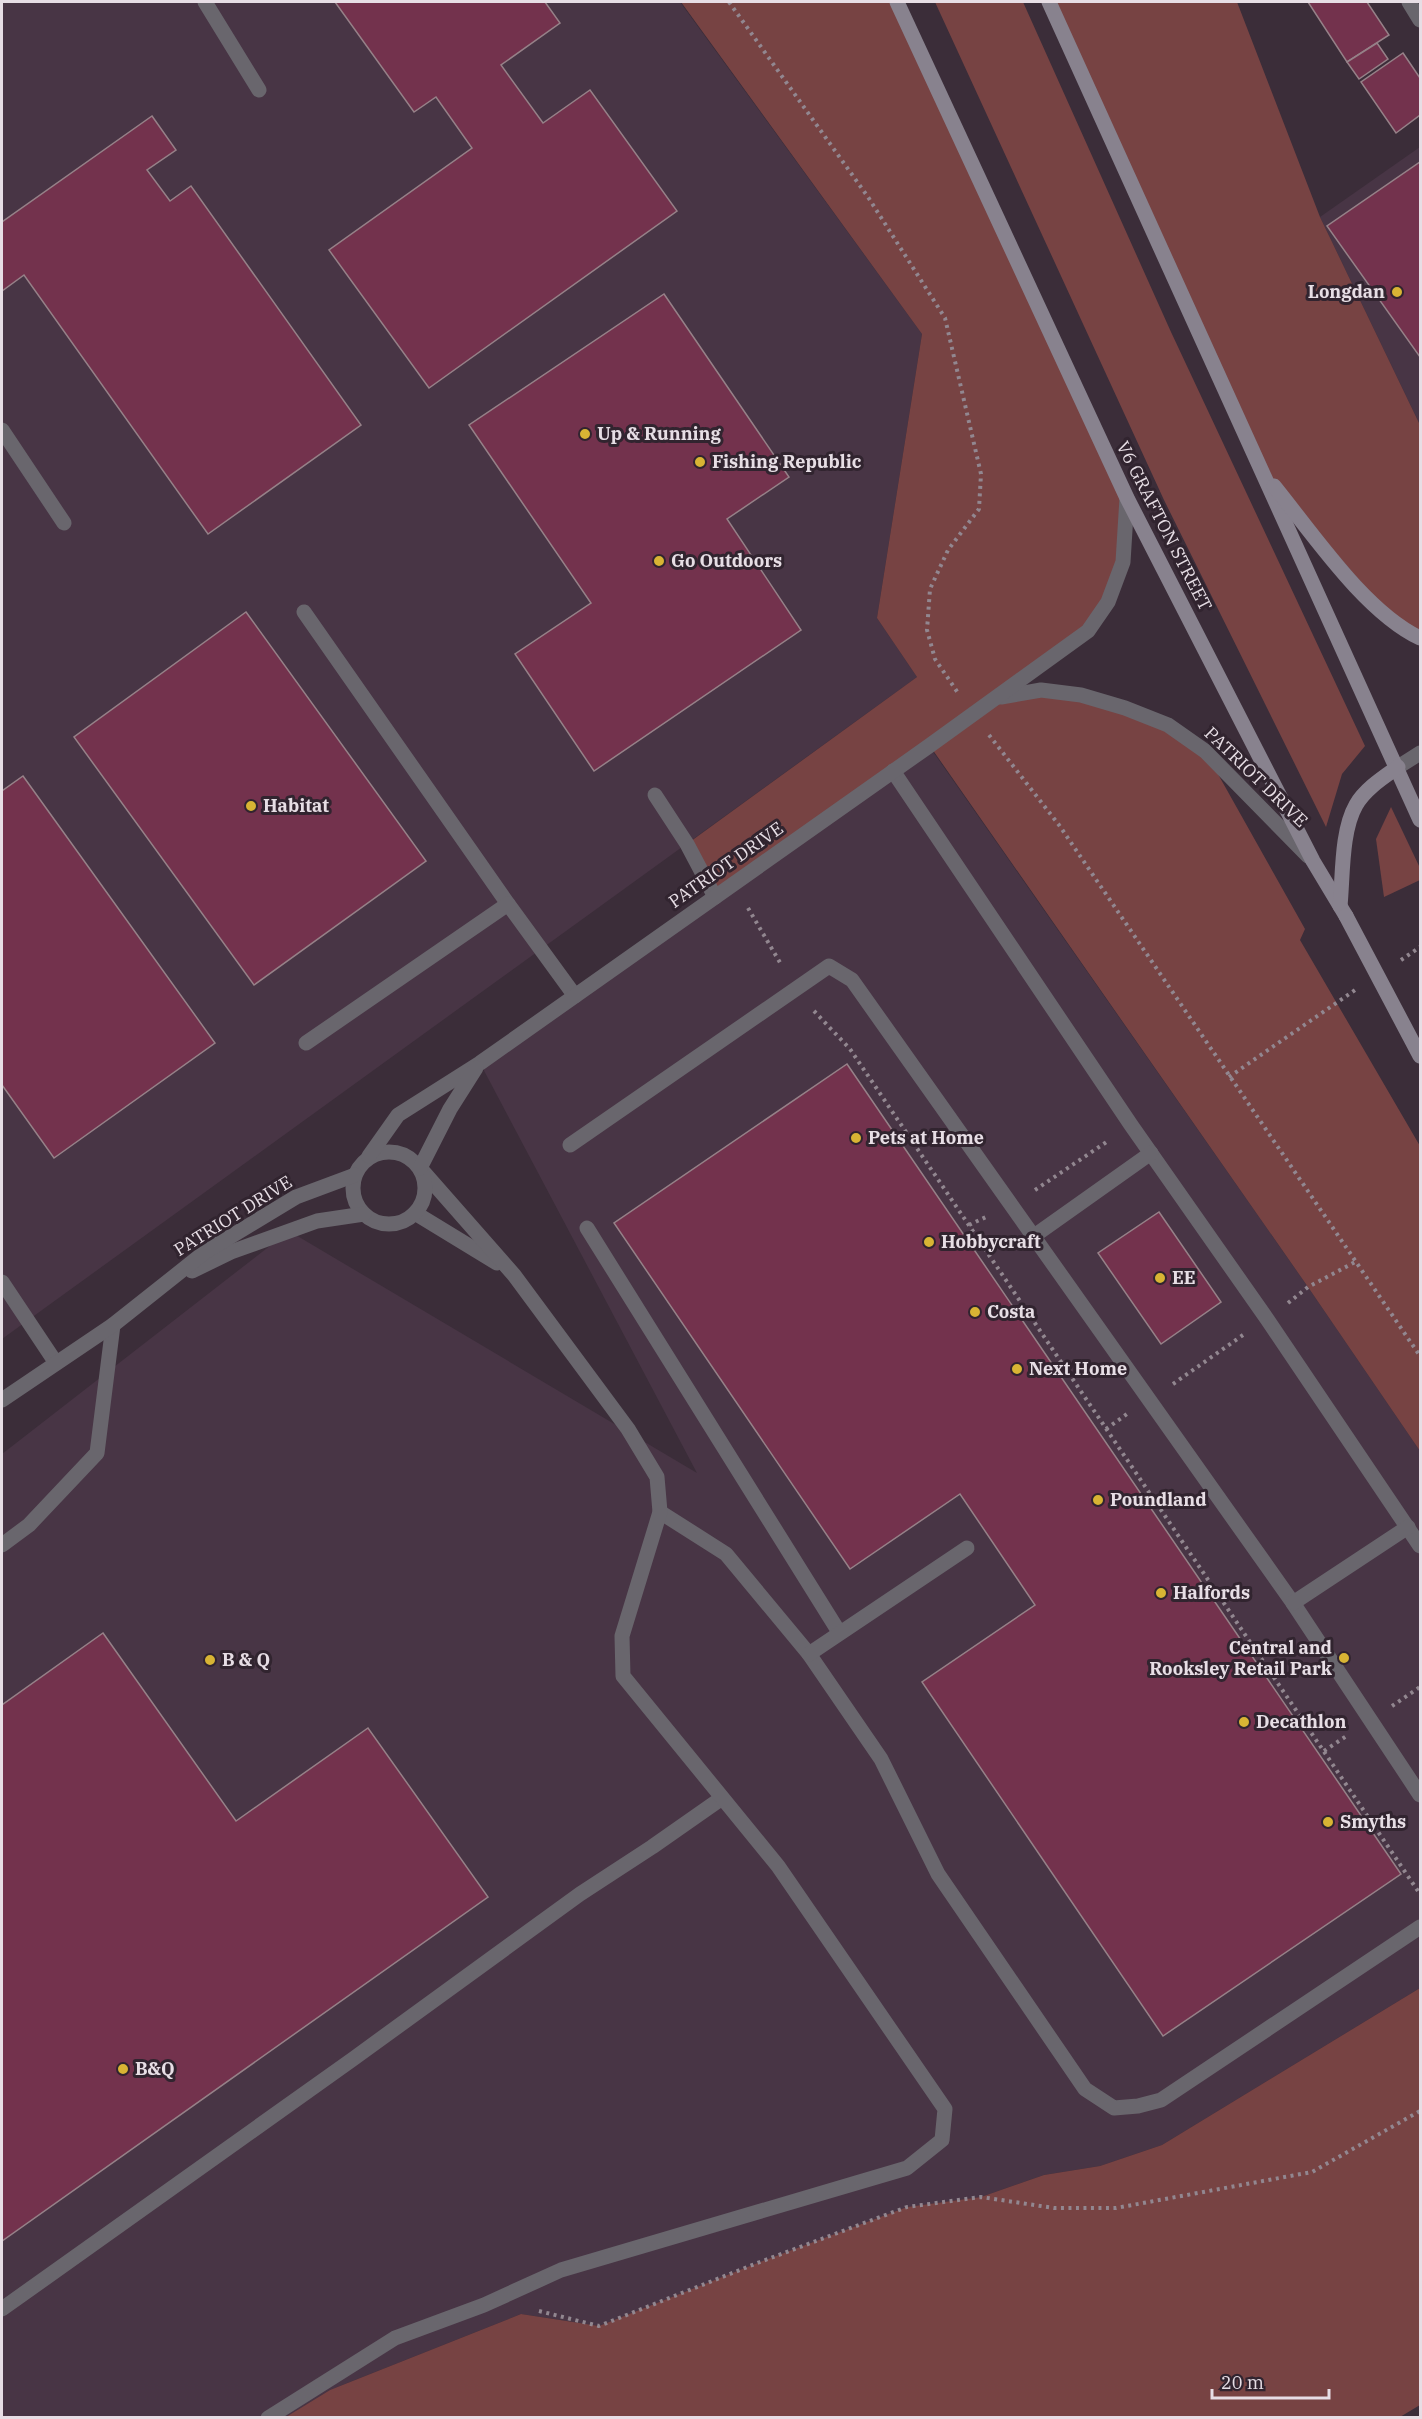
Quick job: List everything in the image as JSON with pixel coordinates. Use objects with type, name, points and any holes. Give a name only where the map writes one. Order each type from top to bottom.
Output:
[{"type":"street","points":[[205,2],[259,90]]},
{"type":"street","name":"V6 GRAFTON STREET","points":[[897,2],[1127,498],[1313,861],[1343,911],[1420,1056]]},
{"type":"street","points":[[1049,2],[1398,767],[1420,820]]},
{"type":"street","points":[[1408,2],[1420,20]]},
{"type":"street","points":[[2,430],[64,523]]},
{"type":"street","points":[[1258,464],[1345,576],[1402,629],[1420,638]]},
{"type":"street","name":"PATRIOT DRIVE","points":[[369,1156],[398,1115],[480,1063],[1088,631],[1108,602],[1123,562],[1127,498]]},
{"type":"street","points":[[304,612],[575,996]]},
{"type":"street","name":"PATRIOT DRIVE","points":[[995,699],[1041,690],[1082,695],[1125,708],[1168,725],[1205,751],[1313,861]]},
{"type":"street","points":[[1343,911],[1348,825],[1357,803],[1378,781],[1420,753]]},
{"type":"street","points":[[893,771],[1131,1125],[1420,1546]]},
{"type":"street","points":[[655,795],[687,844],[715,897]]},
{"type":"street","points":[[306,1043],[508,904]]},
{"type":"street","points":[[570,1145],[829,966],[852,980],[1293,1603],[1420,1795]]},
{"type":"street","name":"PATRIOT DRIVE","points":[[420,1168],[450,1109],[480,1063]]},
{"type":"street","points":[[268,2418],[395,2338],[495,2301],[561,2270],[907,2168],[942,2140],[945,2109],[778,1866],[623,1676],[622,1636],[660,1512],[657,1477],[628,1429],[514,1275],[420,1168],[412,1159],[387,1151],[369,1156],[360,1164],[354,1175],[353,1191],[364,1214],[380,1223],[392,1224],[404,1221],[415,1213],[426,1191],[420,1168]]},
{"type":"street","points":[[1034,1236],[1151,1153]]},
{"type":"street","name":"PATRIOT DRIVE","points":[[2,1400],[113,1325],[205,1252],[296,1197],[354,1175]]},
{"type":"street","points":[[415,1213],[514,1275]]},
{"type":"street","name":"PATRIOT DRIVE","points":[[168,1282],[231,1252],[317,1221],[364,1214]]},
{"type":"street","points":[[587,1228],[839,1632]]},
{"type":"street","points":[[2,1282],[56,1363]]},
{"type":"street","points":[[2,1545],[29,1526],[97,1453],[113,1325]]},
{"type":"street","points":[[660,1512],[726,1554],[809,1654],[881,1759],[938,1874],[1086,2089],[1114,2108],[1138,2106],[1161,2100],[1420,1927]]},
{"type":"street","points":[[1293,1603],[1408,1527]]},
{"type":"street","points":[[809,1654],[967,1548]]},
{"type":"street","points":[[2,2308],[353,2059],[573,1899],[722,1798]]},
{"type":"path","points":[[734,884],[784,971]]},
{"type":"path","points":[[1392,965],[1420,947]]},
{"type":"path","points":[[1229,1077],[1364,984]]},
{"type":"path","points":[[807,1003],[849,1049],[1420,1894]]},
{"type":"path","points":[[1035,1189],[1131,1125]]},
{"type":"path","points":[[969,1225],[991,1215]]},
{"type":"path","points":[[1282,1308],[1308,1287],[1357,1261]]},
{"type":"path","points":[[1165,1389],[1247,1332]]},
{"type":"path","points":[[1106,1429],[1132,1410]]},
{"type":"path","points":[[495,2301],[599,2326],[907,2207],[981,2197],[1054,2208],[1116,2208],[1312,2172],[1420,2111]]},
{"type":"shaded area","points":[[2,2],[680,2],[922,334],[877,618],[917,677],[2,1339]]},
{"type":"shaded area","points":[[681,2],[897,2],[1127,498],[1123,562],[1088,631],[997,697],[1041,690],[1125,708],[1205,751],[1305,929],[1300,940],[1420,1146],[1420,1451],[930,746],[715,897],[687,844],[917,677],[877,618],[922,334]]},
{"type":"shaded area","points":[[935,2],[1023,2],[1171,332],[1365,746],[1342,774],[1326,827],[1164,500]]},
{"type":"shaded area","points":[[1049,2],[1237,2],[1320,217],[1420,425],[1420,638],[1402,629],[1258,464]]},
{"type":"shaded area","name":"Longdan","points":[[1420,147],[1420,425],[1320,217]]},
{"type":"shaded area","points":[[929,746],[1308,1287],[1420,1451],[1420,1988],[1162,2145],[1100,2166],[1044,2175],[981,2197],[907,2207],[599,2326],[521,2314],[330,2390],[286,2417],[2,2418],[2,1454],[289,1231],[697,1473],[480,1063]]},
{"type":"shaded area","points":[[1391,807],[1420,868],[1420,880],[1384,897],[1376,839]]},
{"type":"shaded area","points":[[1420,1988],[1420,2405],[1400,2417],[286,2417],[330,2390],[521,2314],[599,2326],[907,2207],[981,2197],[1044,2175],[1100,2166],[1162,2145]]},
{"type":"building","points":[[335,2],[545,2],[560,23],[501,65],[543,123],[590,90],[677,211],[429,388],[329,250],[472,148],[436,97],[414,112]]},
{"type":"building","points":[[1308,2],[1367,2],[1389,35],[1347,62]]},
{"type":"building","points":[[1377,43],[1388,59],[1359,79],[1347,62]]},
{"type":"building","points":[[1403,53],[1420,78],[1420,115],[1396,133],[1361,82]]},
{"type":"building","points":[[152,116],[176,150],[147,170],[170,201],[191,186],[361,425],[208,534],[24,275],[2,291],[2,222]]},
{"type":"building","name":"Longdan","points":[[1420,162],[1420,357],[1327,226]]},
{"type":"building","name":"Go Outdoors","points":[[664,294],[789,477],[727,519],[801,630],[594,771],[515,654],[591,603],[469,425]]},
{"type":"building","points":[[246,612],[426,861],[254,985],[74,737]]},
{"type":"building","points":[[23,776],[215,1043],[54,1158],[2,1085],[2,791]]},
{"type":"building","points":[[847,1064],[1401,1874],[1163,2036],[922,1682],[1035,1605],[960,1494],[850,1569],[614,1223]]},
{"type":"building","name":"EE","points":[[1159,1212],[1221,1302],[1161,1344],[1098,1253]]},
{"type":"building","name":"B&Q","points":[[103,1633],[236,1821],[368,1728],[488,1897],[2,2241],[2,1705]]},
{"type":"place","name":"Longdan","points":[[1397,292]]},
{"type":"place","name":"Up & Running","points":[[585,434]]},
{"type":"place","name":"Fishing Republic","points":[[700,462]]},
{"type":"place","name":"Go Outdoors","points":[[659,561]]},
{"type":"place","name":"Habitat","points":[[251,806]]},
{"type":"place","name":"Pets at Home","points":[[856,1138]]},
{"type":"place","name":"Hobbycraft","points":[[929,1242]]},
{"type":"place","name":"EE","points":[[1160,1278]]},
{"type":"place","name":"Costa","points":[[975,1312]]},
{"type":"place","name":"Next Home","points":[[1017,1369]]},
{"type":"place","name":"Poundland","points":[[1098,1500]]},
{"type":"place","name":"Halfords","points":[[1161,1593]]},
{"type":"place","name":"Central and Rooksley Retail Park","points":[[1344,1658]]},
{"type":"place","name":"B & Q","points":[[210,1660]]},
{"type":"place","name":"Decathlon","points":[[1244,1722]]},
{"type":"place","name":"Smyths","points":[[1328,1822]]},
{"type":"place","name":"B&Q","points":[[123,2069]]}]
